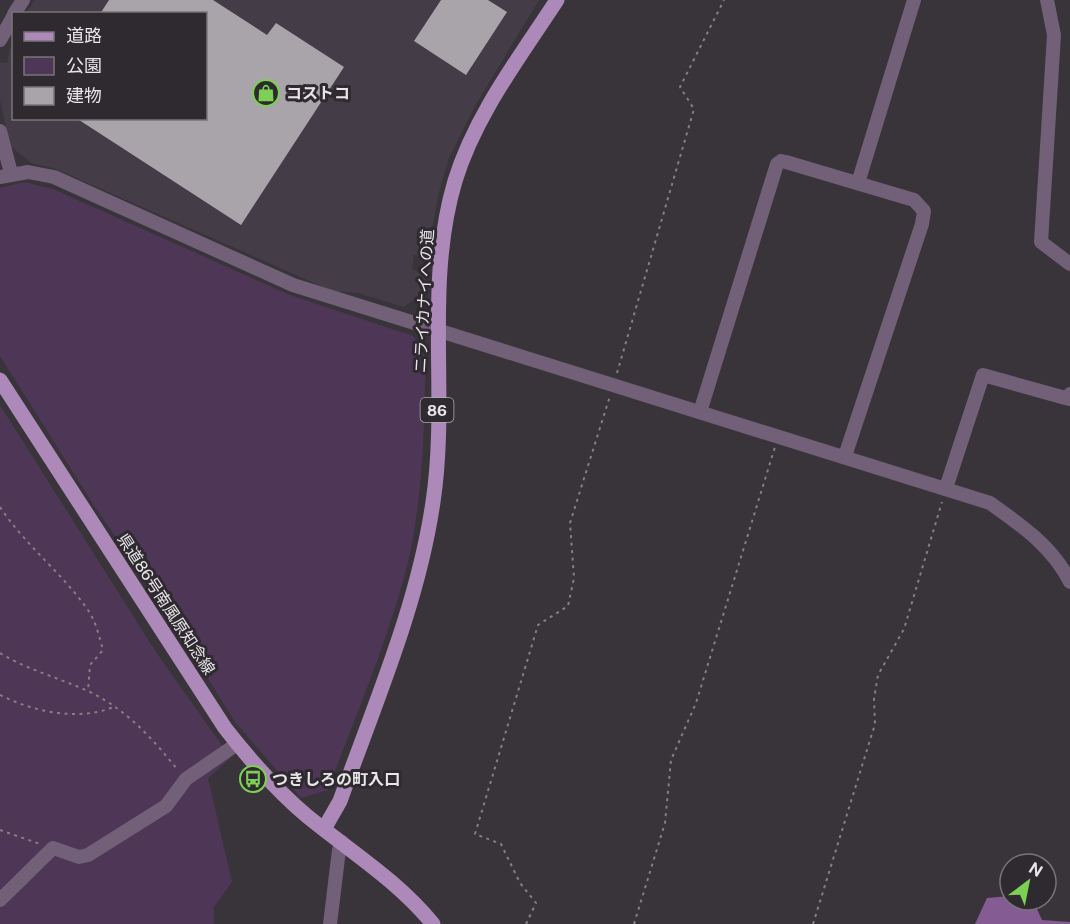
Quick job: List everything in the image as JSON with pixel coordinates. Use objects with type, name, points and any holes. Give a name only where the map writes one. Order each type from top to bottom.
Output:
[{"type":"main road","name":"ニライカナイへの道","points":[[324,829],[340,801],[414,591],[426,545],[434,500],[437,449],[441,256],[455,179],[486,113],[557,0]]},
{"type":"main road","name":"県道86号南風原知念線","points":[[0,380],[207,702],[237,744],[265,777],[324,829],[400,887],[434,924]]},
{"type":"street","points":[[858,183],[914,0]]},
{"type":"street","points":[[1047,0],[1054,35],[1041,242],[1070,264]]},
{"type":"street","points":[[0,40],[12,18]]},
{"type":"street","points":[[0,131],[6,175],[28,172],[54,177],[293,285],[990,503],[1025,528],[1067,567],[1070,582]]},
{"type":"street","points":[[700,412],[774,168],[781,161],[858,183],[914,200],[924,212],[845,456]]},
{"type":"street","points":[[946,488],[983,375],[1069,399],[1070,394]]},
{"type":"street","points":[[0,900],[53,848],[79,856],[88,855],[166,806],[186,779],[237,744]]},
{"type":"street","points":[[330,924],[339,850],[342,842]]},
{"type":"path","points":[[526,924],[536,903],[520,884],[501,844],[475,834],[538,625],[568,606],[574,578],[570,522],[694,109],[680,87],[724,0]]},
{"type":"path","points":[[634,924],[665,823],[671,760],[696,703],[778,436]]},
{"type":"path","points":[[813,924],[875,724],[874,699],[878,675],[904,629],[946,488]]},
{"type":"path","points":[[0,507],[12,525],[89,611],[103,650],[90,665],[88,691]]},
{"type":"path","points":[[0,653],[88,691],[116,706],[148,733],[186,779]]},
{"type":"path","points":[[0,695],[18,705],[55,713],[92,714],[116,706]]},
{"type":"path","points":[[0,830],[53,848]]},
{"type":"shaded area","points":[[35,0],[539,0],[475,106],[449,158],[438,196],[427,258],[414,255],[412,270],[426,273],[426,291],[404,307],[358,293],[332,291],[56,169],[31,163],[10,146],[0,100],[0,62],[7,63],[12,40],[12,120],[207,120],[207,12],[27,12]]},
{"type":"shaded area","points":[[998,897],[998,912],[1038,912],[1042,920],[1070,922],[1070,924],[975,924],[987,898]]},
{"type":"green space","points":[[24,182],[53,189],[290,295],[413,336],[426,354],[424,430],[418,507],[409,558],[382,646],[328,790],[301,798],[235,722],[0,356],[0,188]]},
{"type":"green space","points":[[0,405],[156,652],[231,758],[208,778],[232,882],[214,907],[214,924],[0,924]]},
{"type":"building","name":"コストコ","points":[[109,0],[213,0],[267,35],[276,23],[344,67],[241,225],[79,120],[207,120],[207,12],[101,12]]},
{"type":"building","points":[[441,0],[488,0],[507,12],[466,75],[414,41]]},
{"type":"place","name":"コストコ","points":[[266,93]]},
{"type":"place","name":"つきしろの町入口","points":[[253,779]]}]
